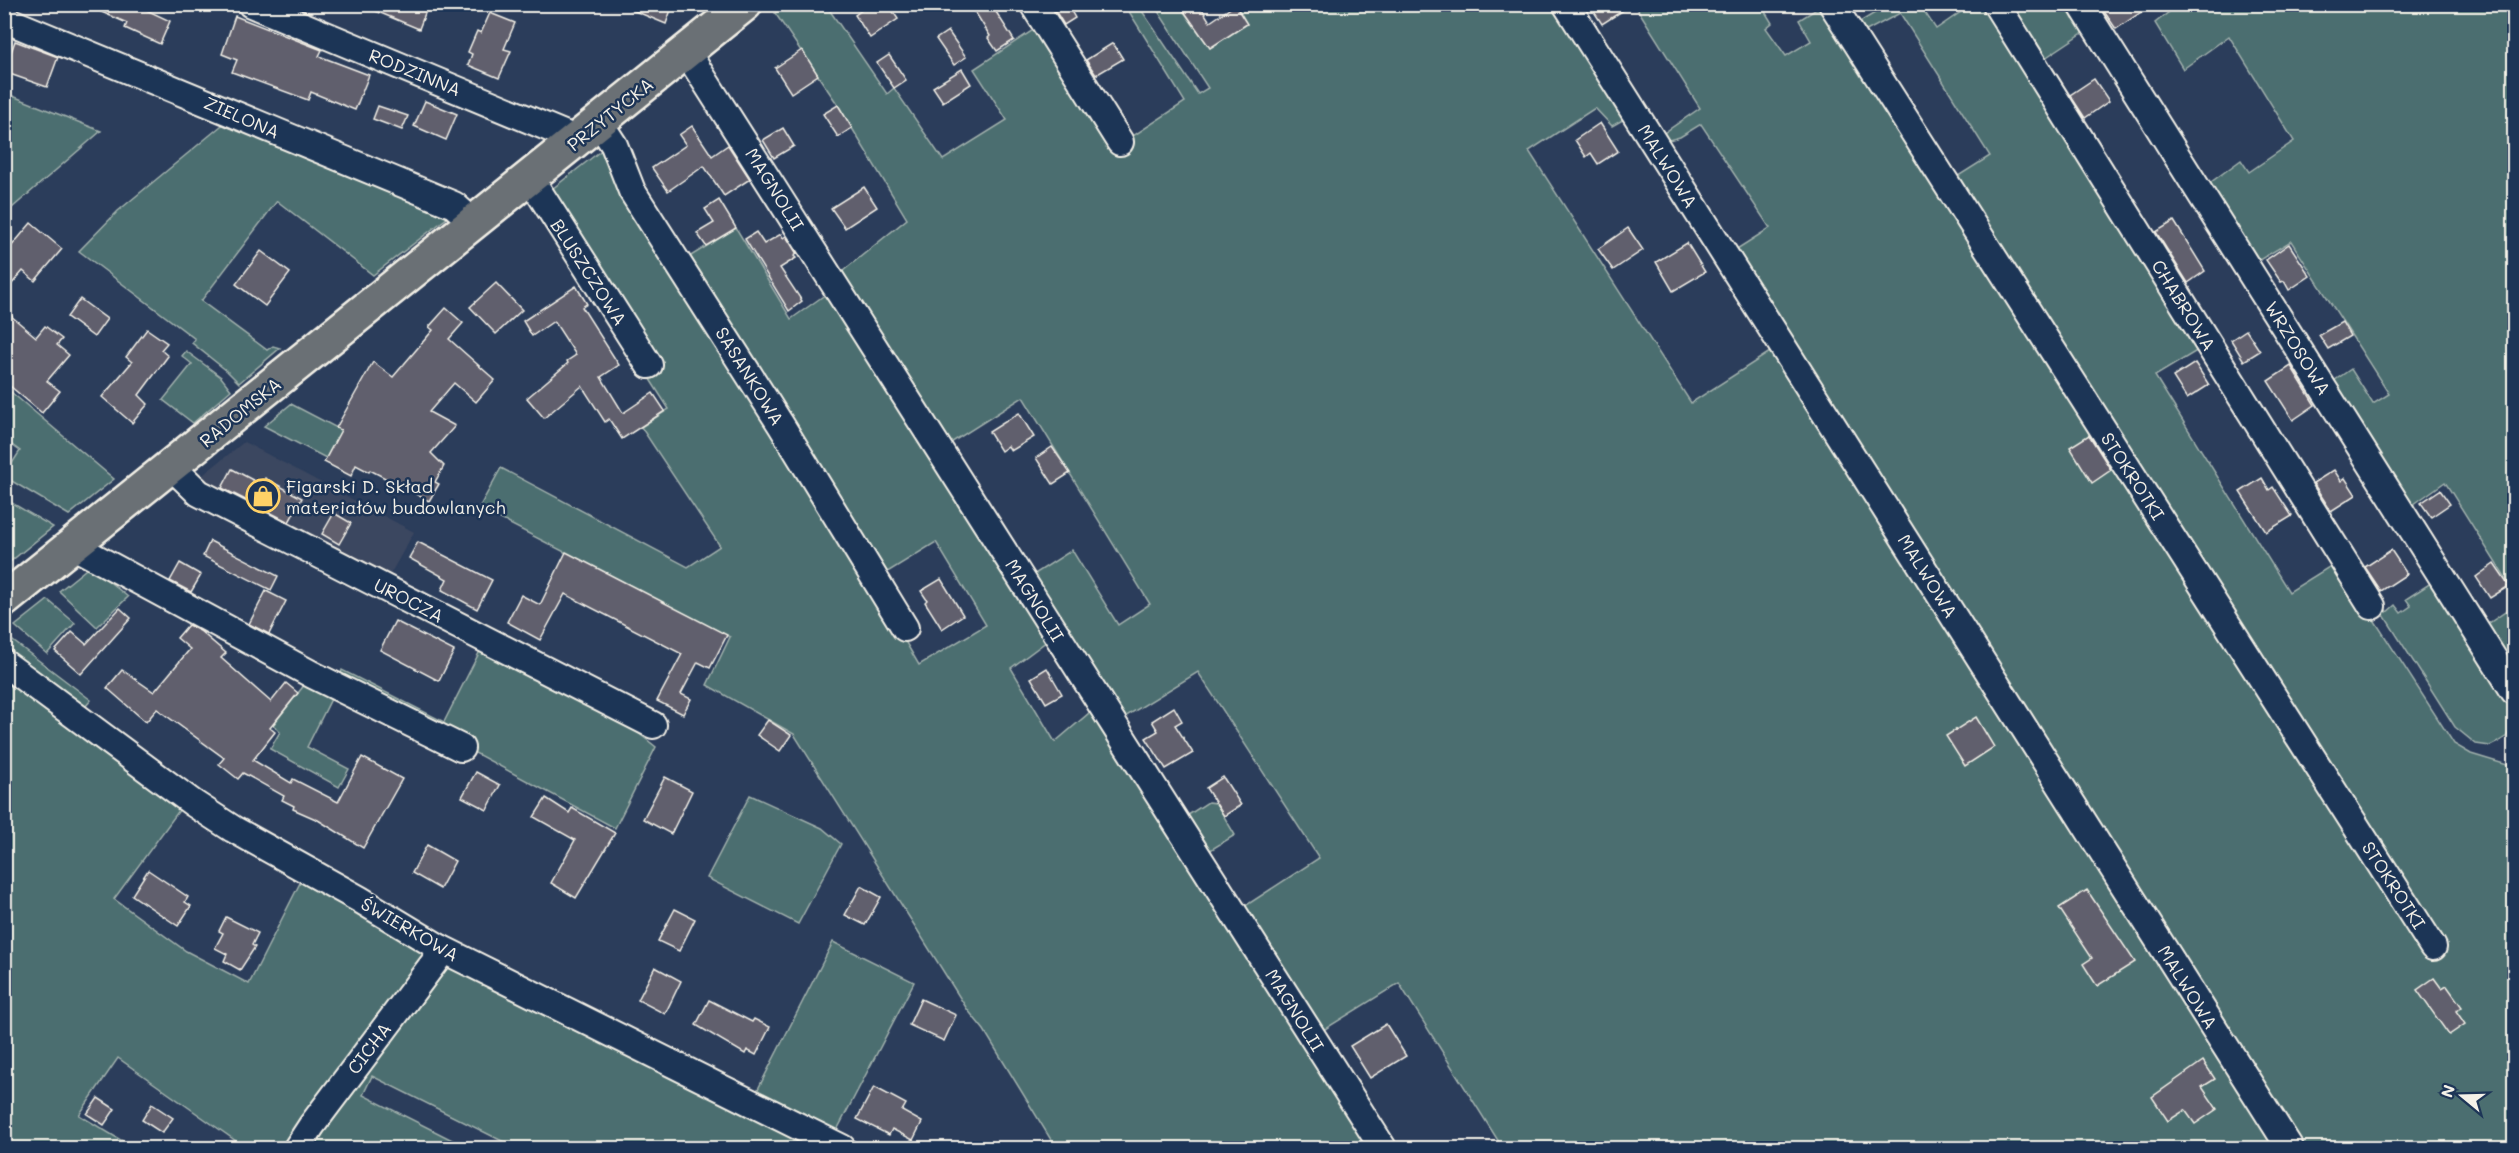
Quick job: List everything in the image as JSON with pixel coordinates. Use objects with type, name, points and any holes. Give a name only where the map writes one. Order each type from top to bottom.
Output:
[{"type":"main road","name":"PRZYTYCKA","points":[[474,223],[745,4]]},
{"type":"main road","name":"RADOMSKA","points":[[4,600],[474,223]]},
{"type":"street","name":"RODZINNA","points":[[251,4],[589,131]]},
{"type":"street","points":[[1033,4],[1120,142]]},
{"type":"street","name":"MALWOWA","points":[[1566,4],[2290,1149]]},
{"type":"street","name":"STOKROTKI","points":[[1832,4],[2433,947]]},
{"type":"street","name":"CHABROWA","points":[[1996,4],[2372,606]]},
{"type":"street","name":"WRZOSOWA","points":[[2082,4],[2514,691]]},
{"type":"street","name":"ZIELONA","points":[[4,19],[454,205],[474,223]]},
{"type":"street","name":"MAGNOLII","points":[[687,51],[1383,1149]]},
{"type":"street","name":"SASANKOWA","points":[[589,131],[614,145],[632,191],[781,425],[904,628]]},
{"type":"street","name":"BLUSZCZOWA","points":[[530,178],[649,365]]},
{"type":"street","name":"UROCZA","points":[[172,467],[199,493],[653,724]]},
{"type":"street","points":[[74,546],[313,675],[461,748]]},
{"type":"street","name":"ŚWIERKOWA","points":[[4,663],[193,803],[440,948],[842,1149]]},
{"type":"street","name":"CICHA","points":[[297,1149],[318,1116],[436,960],[440,948]]},
{"type":"shaded area","points":[[244,442],[414,532],[387,580],[286,528],[199,478]]},
{"type":"green space","points":[[1312,4],[1558,5],[1628,117],[1612,126],[1595,108],[1529,151],[1691,403],[1787,341],[1732,252],[1770,228],[1701,124],[1680,137],[1665,141],[1661,135],[1700,108],[1635,5],[1761,5],[1772,23],[1766,28],[1786,56],[1811,41],[1799,20],[1823,5],[1944,185],[1990,156],[1900,13],[1857,36],[1837,5],[1848,5],[1860,22],[1888,5],[1920,5],[1936,29],[1971,5],[1989,5],[2205,346],[2155,376],[2289,592],[2337,562],[2454,744],[2471,754],[2514,767],[2514,1148],[1489,1148],[1499,1142],[1399,983],[1317,1034],[1239,910],[1319,858],[1198,672],[1120,720],[1030,577],[1072,550],[1118,625],[1150,604],[1023,397],[946,446],[838,275],[907,219],[838,105],[775,13],[786,5],[826,5],[887,94],[894,88],[943,160],[1007,120],[974,69],[1050,19],[1127,140],[1185,102],[1125,5],[1138,5],[1198,94],[1208,88],[1154,5],[1179,5],[1210,48],[1247,24],[1236,5],[1297,5],[1301,11]]},
{"type":"green space","points":[[2003,5],[2066,5],[2073,19],[2082,15],[2090,28],[2039,62]]},
{"type":"green space","points":[[2178,5],[2514,5],[2514,592],[2445,482],[2407,509],[2328,385],[2351,369],[2373,404],[2389,394],[2291,241],[2251,265],[2203,188],[2241,160],[2249,172],[2294,141],[2229,36],[2183,69],[2155,23]]},
{"type":"green space","points":[[5,93],[101,131],[4,214]]},
{"type":"green space","points":[[227,121],[452,214],[373,275],[277,201],[201,301],[267,350],[273,346],[280,348],[239,383],[192,343],[195,339],[79,251],[118,211]]},
{"type":"green space","points":[[603,149],[686,259],[736,228],[791,319],[829,292],[1051,638],[1011,668],[1055,742],[1095,708],[1377,1148],[1056,1148],[984,1030],[967,1009],[794,734],[707,685],[730,637],[479,508],[501,468],[688,567],[720,546],[641,427],[669,409],[646,373],[547,193]],"holes":[[[812,482],[881,576],[936,542],[986,625],[919,665]]]},
{"type":"green space","points":[[186,351],[221,377],[231,390],[193,423],[163,400],[192,364],[182,356]]},
{"type":"green space","points":[[5,387],[114,479],[69,515],[10,480],[9,468],[20,451],[5,440]]},
{"type":"green space","points":[[291,404],[341,430],[326,458],[264,426]]},
{"type":"green space","points":[[5,499],[53,527],[6,565],[4,564]]},
{"type":"green space","points":[[2352,556],[2387,612],[2395,605],[2401,613],[2411,606],[2406,599],[2437,579],[2514,700],[2514,725],[2506,737],[2490,746],[2476,744],[2455,727],[2354,568]]},
{"type":"green space","points":[[90,566],[128,597],[97,627],[59,591]]},
{"type":"green space","points":[[48,600],[75,623],[47,654],[15,626]]},
{"type":"green space","points":[[2514,606],[2514,680],[2482,628]]},
{"type":"green space","points":[[5,635],[91,700],[79,714],[5,654]]},
{"type":"green space","points":[[481,649],[612,712],[656,747],[615,828],[339,680],[342,670],[444,722]]},
{"type":"green space","points":[[4,673],[183,805],[114,899],[186,951],[249,984],[302,879],[419,940],[430,959],[288,1148],[246,1148],[118,1058],[79,1115],[134,1148],[20,1148],[5,1139],[4,751],[8,746],[4,743]]},
{"type":"green space","points":[[309,679],[334,693],[307,747],[349,769],[339,787],[270,749],[280,732],[273,725]]},
{"type":"green space","points":[[750,795],[822,828],[841,844],[798,924],[707,878]]},
{"type":"green space","points":[[1208,802],[1216,803],[1235,835],[1204,854],[1182,819]]},
{"type":"green space","points":[[833,942],[914,982],[836,1132],[755,1095]]},
{"type":"green space","points":[[452,959],[820,1148],[516,1148],[372,1076],[363,1095],[468,1148],[309,1148]]},
{"type":"building","points":[[83,4],[134,4],[170,21],[160,44],[125,28],[127,23]]},
{"type":"building","points":[[359,4],[419,4],[427,8],[419,29]]},
{"type":"building","points":[[618,4],[673,4],[666,24]]},
{"type":"building","points":[[870,4],[888,4],[898,19],[870,38],[855,15]]},
{"type":"building","points":[[970,4],[991,4],[1014,40],[997,51]]},
{"type":"building","points":[[1051,4],[1067,4],[1075,18],[1064,25]]},
{"type":"building","points":[[1179,4],[1199,4],[1210,22],[1235,5],[1247,24],[1210,48]]},
{"type":"building","points":[[1589,4],[1633,4],[1602,24]]},
{"type":"building","points":[[2099,4],[2153,4],[2116,29]]},
{"type":"building","points":[[490,13],[515,23],[504,49],[511,51],[499,78],[468,65],[472,54],[468,52],[477,31],[481,33]]},
{"type":"building","points":[[235,16],[322,50],[319,56],[369,75],[355,110],[311,92],[308,100],[232,72],[237,60],[222,54]]},
{"type":"building","points":[[948,31],[966,57],[954,65],[936,39]]},
{"type":"building","points":[[15,41],[58,57],[47,87],[4,72]]},
{"type":"building","points":[[1113,43],[1123,59],[1096,75],[1086,60]]},
{"type":"building","points":[[802,50],[818,75],[791,93],[775,68]]},
{"type":"building","points":[[889,55],[906,80],[894,88],[877,63]]},
{"type":"building","points":[[962,69],[971,84],[943,102],[933,87]]},
{"type":"building","points":[[2094,79],[2109,101],[2085,118],[2070,95]]},
{"type":"building","points":[[425,101],[457,114],[446,140],[414,126]]},
{"type":"building","points":[[838,105],[852,128],[838,137],[823,114]]},
{"type":"building","points":[[378,106],[408,116],[402,130],[373,119]]},
{"type":"building","points":[[1600,123],[1618,151],[1598,164],[1591,153],[1586,157],[1575,140]]},
{"type":"building","points":[[692,126],[712,156],[728,145],[750,179],[724,196],[704,166],[668,191],[652,168],[686,145],[679,135]]},
{"type":"building","points":[[783,128],[794,146],[774,158],[763,140]]},
{"type":"building","points":[[864,187],[877,207],[845,228],[831,208]]},
{"type":"building","points":[[719,200],[736,228],[706,246],[697,233],[714,223],[705,209]]},
{"type":"building","points":[[2174,221],[2205,271],[2188,283],[2156,232]]},
{"type":"building","points":[[31,223],[62,249],[35,281],[23,271],[4,293],[4,255]]},
{"type":"building","points":[[1628,228],[1643,250],[1613,270],[1598,249]]},
{"type":"building","points":[[756,232],[764,244],[781,234],[783,238],[786,236],[797,254],[794,256],[796,258],[780,268],[802,301],[789,311],[745,239]]},
{"type":"building","points":[[1687,243],[1705,272],[1673,291],[1656,262]]},
{"type":"building","points":[[2289,244],[2310,276],[2289,290],[2266,260]]},
{"type":"building","points":[[261,251],[290,273],[265,306],[236,284]]},
{"type":"building","points":[[496,283],[522,310],[496,334],[470,307]]},
{"type":"building","points":[[576,286],[587,304],[582,307],[619,365],[601,377],[623,413],[653,393],[665,411],[622,439],[609,419],[605,422],[582,386],[544,418],[527,398],[576,355],[554,321],[532,336],[523,321]]},
{"type":"building","points":[[80,299],[107,319],[94,337],[67,317]]},
{"type":"building","points":[[446,308],[463,323],[449,339],[495,380],[476,402],[454,383],[429,412],[455,426],[431,453],[444,466],[435,482],[439,484],[429,501],[370,470],[369,472],[356,465],[351,476],[324,462],[341,430],[336,428],[373,362],[393,377],[433,330],[429,327]]},
{"type":"building","points":[[4,310],[36,337],[45,326],[62,339],[57,345],[69,355],[47,381],[60,391],[42,413],[4,381]]},
{"type":"building","points":[[2342,322],[2350,336],[2328,349],[2319,335]]},
{"type":"building","points":[[147,329],[167,343],[161,350],[168,356],[139,395],[148,404],[132,423],[102,397],[132,362],[126,357]]},
{"type":"building","points":[[2246,330],[2260,351],[2244,361],[2231,340]]},
{"type":"building","points":[[2195,363],[2209,385],[2187,399],[2173,377]]},
{"type":"building","points":[[2291,366],[2315,405],[2293,420],[2268,381]]},
{"type":"building","points":[[1019,413],[1034,437],[1011,451],[1008,446],[1001,451],[989,432]]},
{"type":"building","points":[[2089,435],[2111,470],[2092,483],[2070,447]]},
{"type":"building","points":[[1052,447],[1070,473],[1053,484],[1036,458]]},
{"type":"building","points":[[232,469],[262,485],[265,478],[302,498],[289,522],[222,488]]},
{"type":"building","points":[[2334,470],[2341,481],[2345,478],[2356,495],[2331,511],[2313,483]]},
{"type":"building","points":[[2262,478],[2269,490],[2273,487],[2292,516],[2266,532],[2240,492]]},
{"type":"building","points":[[2440,490],[2450,504],[2431,517],[2421,503]]},
{"type":"building","points":[[334,513],[351,523],[339,544],[322,534]]},
{"type":"building","points":[[210,541],[278,576],[271,590],[203,556]]},
{"type":"building","points":[[418,542],[492,580],[477,609],[442,590],[447,579],[409,558]]},
{"type":"building","points":[[2391,550],[2407,574],[2381,591],[2365,567]]},
{"type":"building","points":[[566,552],[727,635],[710,668],[698,662],[681,694],[691,699],[683,714],[657,701],[682,654],[565,594],[540,640],[507,622],[521,595],[540,605]]},
{"type":"building","points":[[180,563],[201,575],[191,592],[170,581]]},
{"type":"building","points":[[2494,564],[2509,586],[2490,598],[2476,577]]},
{"type":"building","points":[[941,579],[963,615],[942,629],[925,602],[927,600],[921,591]]},
{"type":"building","points":[[266,591],[286,601],[269,634],[249,624]]},
{"type":"building","points":[[120,608],[131,618],[81,674],[55,651],[72,632],[86,644]]},
{"type":"building","points":[[395,621],[454,651],[439,681],[380,650]]},
{"type":"building","points":[[188,625],[200,631],[226,653],[221,658],[271,702],[286,683],[298,693],[270,728],[275,732],[253,760],[291,783],[293,779],[338,802],[362,757],[402,779],[363,848],[318,820],[293,809],[294,806],[282,800],[284,796],[243,773],[238,779],[219,764],[224,758],[157,709],[146,722],[107,688],[122,670],[154,692],[190,649],[177,638]]},
{"type":"building","points":[[1047,668],[1062,694],[1046,703],[1031,678]]},
{"type":"building","points":[[1174,707],[1182,721],[1175,725],[1193,753],[1166,769],[1146,738],[1158,731],[1152,721]]},
{"type":"building","points":[[1976,717],[1994,747],[1965,766],[1946,736]]},
{"type":"building","points":[[768,720],[791,735],[780,751],[757,735]]},
{"type":"building","points":[[476,772],[500,785],[487,810],[462,797]]},
{"type":"building","points":[[665,777],[692,791],[671,834],[643,819]]},
{"type":"building","points":[[1223,777],[1241,805],[1224,816],[1206,788]]},
{"type":"building","points":[[546,798],[569,813],[572,808],[615,833],[576,898],[551,883],[575,840],[534,817]]},
{"type":"building","points":[[427,845],[455,861],[440,889],[412,873]]},
{"type":"building","points":[[148,870],[188,897],[185,902],[191,906],[178,926],[132,895]]},
{"type":"building","points":[[861,886],[881,897],[865,925],[845,915]]},
{"type":"building","points":[[2087,890],[2135,962],[2097,986],[2083,964],[2092,958],[2059,908]]},
{"type":"building","points":[[675,909],[695,919],[679,951],[658,941]]},
{"type":"building","points":[[226,917],[258,933],[252,945],[255,947],[240,970],[224,961],[227,954],[215,948],[223,933],[219,931]]},
{"type":"building","points":[[655,967],[681,981],[665,1014],[638,1000]]},
{"type":"building","points":[[2434,978],[2442,989],[2447,986],[2462,1007],[2456,1011],[2465,1024],[2449,1035],[2417,990]]},
{"type":"building","points":[[921,999],[956,1015],[944,1041],[909,1025]]},
{"type":"building","points":[[709,1000],[752,1022],[754,1019],[770,1027],[756,1055],[747,1050],[745,1054],[696,1025]]},
{"type":"building","points":[[1386,1024],[1406,1056],[1370,1078],[1350,1046]]},
{"type":"building","points":[[2203,1061],[2215,1079],[2202,1087],[2217,1109],[2195,1124],[2185,1110],[2168,1121],[2152,1097]]},
{"type":"building","points":[[874,1087],[906,1104],[902,1111],[922,1122],[913,1140],[892,1129],[889,1135],[857,1119]]},
{"type":"building","points":[[98,1098],[115,1109],[104,1125],[87,1114]]},
{"type":"building","points":[[152,1104],[173,1118],[162,1133],[142,1120]]},
{"type":"place","name":"Figarski D. Skład materiałów budowlanych","points":[[263,496]]}]
